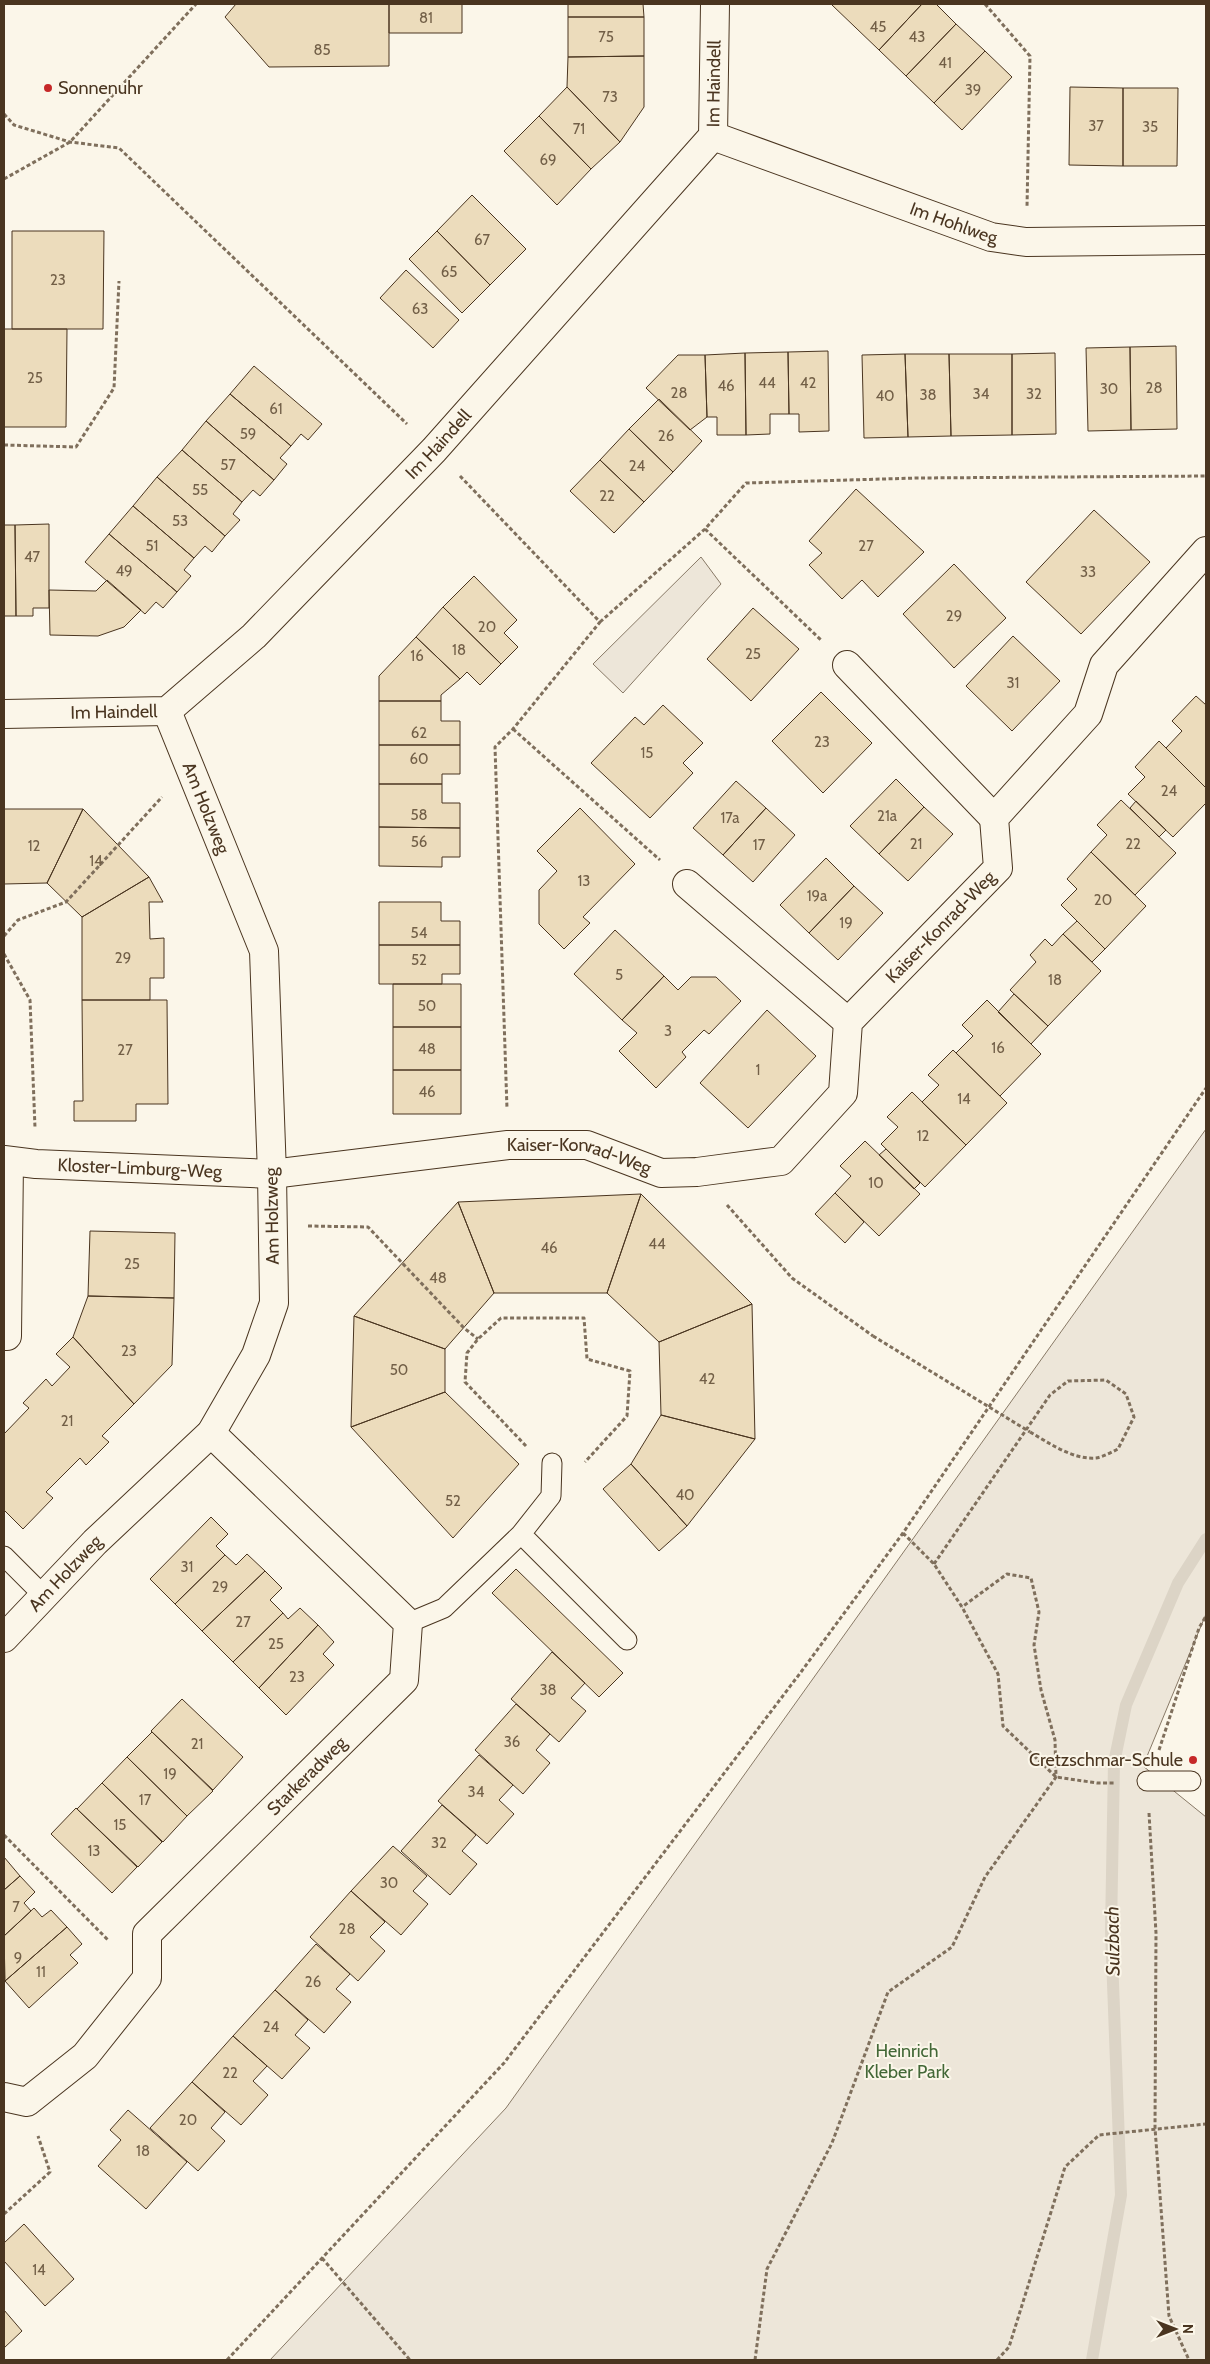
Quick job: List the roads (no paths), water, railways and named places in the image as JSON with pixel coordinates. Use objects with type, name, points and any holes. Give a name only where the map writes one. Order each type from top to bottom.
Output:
[{"type":"street","name":"Im Haindell","points":[[4,714],[167,711],[254,636],[434,450],[713,136],[715,4]]},
{"type":"street","name":"Im Hohlweg","points":[[713,136],[991,237],[1026,242],[1206,240]]},
{"type":"street","points":[[847,665],[994,818],[1088,714],[1104,665],[1206,551]]},
{"type":"street","name":"Am Holzweg","points":[[4,1638],[94,1542],[211,1433],[256,1355],[274,1303],[272,1174],[264,951],[167,711]]},
{"type":"street","name":"Kaiser-Konrad-Weg","points":[[272,1174],[508,1145],[587,1145],[661,1173],[697,1172],[781,1160],[843,1093],[848,1022],[998,868],[994,818]]},
{"type":"street","points":[[687,884],[848,1022]]},
{"type":"street","name":"Kloster-Limburg-Weg","points":[[4,1336],[8,1336],[6,1160],[36,1164],[272,1174]]},
{"type":"street","points":[[211,1433],[408,1623]]},
{"type":"street","name":"Starkeradweg","points":[[16,2100],[85,2056],[147,1978],[147,1934],[404,1680],[408,1623]]},
{"type":"lane","points":[[408,1623],[444,1608],[520,1534],[551,1496],[552,1462]]},
{"type":"lane","points":[[520,1534],[627,1640]]},
{"type":"lane","points":[[4,1556],[44,1596]]},
{"type":"lane","points":[[1147,1780],[1191,1781]]},
{"type":"waterway","name":"Sulzbach","points":[[1092,2360],[1121,2195],[1111,1930],[1114,1763],[1126,1705],[1178,1583],[1206,1539]]},
{"type":"place","name":"Sonnenuhr","points":[[48,88]]},
{"type":"place","name":"Cretzschmar-Schule","points":[[1193,1760]]},
{"type":"park label","name":"Heinrich Kleber Park","points":[[907,2061]]}]
